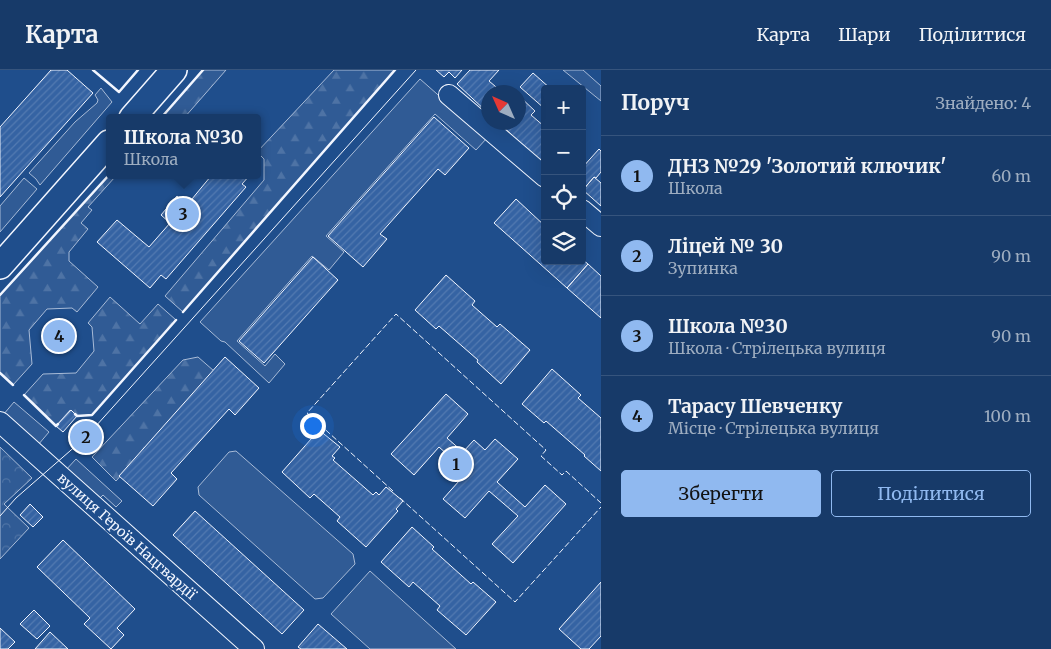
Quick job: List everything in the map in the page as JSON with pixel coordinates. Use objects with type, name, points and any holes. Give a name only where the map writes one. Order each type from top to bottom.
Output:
[{"type":"main road","points":[[136,114],[174,70]]},
{"type":"main road","points":[[0,266],[106,146]]},
{"type":"street","points":[[449,96],[543,175]]},
{"type":"street","points":[[586,213],[601,226]]},
{"type":"street","name":"вулиця Героїв Нацгвардії","points":[[0,422],[254,649]]},
{"type":"shaded area","points":[[563,70],[583,70],[601,86],[601,101],[586,89],[586,85],[581,85]]},
{"type":"shaded area","points":[[420,79],[487,138],[476,150],[435,114],[326,236],[344,252],[329,270],[312,256],[237,341],[265,366],[275,354],[285,364],[269,383],[225,342],[221,341],[200,322]]},
{"type":"shaded area","points":[[101,88],[112,102],[40,185],[29,173],[75,122],[97,103],[98,100],[95,95]]},
{"type":"shaded area","points":[[24,178],[37,189],[0,232],[0,206]]},
{"type":"shaded area","points":[[14,402],[49,432],[38,445],[3,415]]},
{"type":"shaded area","points":[[236,451],[353,554],[355,564],[323,598],[315,599],[199,495],[198,487],[229,452]]},
{"type":"shaded area","points":[[76,459],[122,501],[116,507],[103,495],[96,502],[64,472]]},
{"type":"shaded area","points":[[370,571],[456,649],[370,649],[331,614]]},
{"type":"green space","points":[[203,70],[226,70],[188,114],[164,114]]},
{"type":"green space","points":[[334,70],[395,70],[183,312],[165,296],[264,180],[264,159],[261,156],[261,148]]},
{"type":"green space","points":[[106,178],[113,179],[88,207],[92,210],[81,223],[88,229],[69,252],[69,261],[98,287],[77,312],[72,308],[47,309],[29,330],[32,364],[13,385],[0,373],[0,295]]},
{"type":"green space","points":[[110,297],[140,324],[158,304],[176,320],[92,415],[77,416],[70,410],[56,426],[24,395],[43,374],[76,373],[94,351],[92,327],[88,323]]},
{"type":"green space","points":[[198,357],[214,371],[116,481],[92,457],[183,360]]},
{"type":"green space","points":[[0,447],[32,478],[4,504],[29,528],[0,559]]},
{"type":"building","points":[[51,70],[67,70],[93,93],[0,197],[0,127]]},
{"type":"building","points":[[436,70],[462,70],[455,78],[449,72],[444,77]]},
{"type":"building","points":[[470,70],[499,70],[489,81],[494,85],[481,85],[481,106],[457,84]]},
{"type":"building","points":[[533,73],[546,85],[541,85],[541,105],[526,92],[526,85],[522,85]]},
{"type":"building","points":[[526,103],[535,111],[531,115],[541,124],[541,162],[507,130],[526,130]]},
{"type":"building","points":[[434,117],[469,148],[445,175],[438,169],[380,234],[387,239],[363,267],[328,236]]},
{"type":"building","points":[[599,149],[601,151],[601,172],[586,186],[586,175],[586,164]]},
{"type":"building","points":[[594,177],[601,183],[601,206],[586,193],[586,186]]},
{"type":"building","points":[[209,179],[246,179],[242,184],[246,187],[166,279],[161,275],[150,288],[97,242],[117,220],[149,247],[170,223],[161,215],[177,196],[187,205]]},
{"type":"building","points":[[516,199],[541,222],[541,265],[494,223]]},
{"type":"building","points":[[313,257],[338,280],[264,363],[239,341]]},
{"type":"building","points":[[586,262],[588,264],[567,288],[541,265],[586,265]]},
{"type":"building","points":[[588,264],[601,276],[601,318],[567,288]]},
{"type":"building","points":[[446,275],[475,301],[472,305],[497,327],[500,324],[530,350],[501,384],[477,362],[478,360],[439,326],[436,329],[415,310]]},
{"type":"building","points":[[225,357],[259,388],[235,415],[229,409],[171,473],[177,479],[153,506],[119,476]]},
{"type":"building","points":[[552,369],[581,395],[578,398],[601,418],[601,471],[546,421],[544,423],[522,404]]},
{"type":"building","points":[[446,394],[468,414],[447,438],[463,452],[474,440],[485,450],[495,439],[518,459],[497,482],[525,507],[545,485],[566,504],[513,563],[492,544],[518,516],[489,491],[465,518],[443,499],[467,472],[439,447],[414,475],[391,454]]},
{"type":"building","points":[[71,410],[77,416],[63,432],[56,426]]},
{"type":"building","points":[[319,430],[340,447],[332,456],[335,458],[333,460],[373,495],[376,492],[379,495],[386,487],[403,501],[396,509],[398,511],[366,547],[337,521],[340,517],[314,494],[310,498],[282,472]]},
{"type":"building","points":[[30,504],[43,517],[33,527],[20,515]]},
{"type":"building","points":[[195,511],[304,610],[282,634],[173,535]]},
{"type":"building","points":[[412,527],[434,547],[432,549],[471,584],[473,582],[496,602],[466,635],[437,610],[440,606],[413,582],[409,587],[381,562]]},
{"type":"building","points":[[63,540],[135,609],[117,628],[124,635],[111,649],[84,624],[90,618],[37,567]]},
{"type":"building","points":[[601,582],[601,636],[589,649],[581,649],[559,629]]},
{"type":"building","points":[[34,610],[50,626],[37,639],[20,624]]},
{"type":"building","points":[[318,624],[347,649],[301,649],[298,647]]},
{"type":"building","points":[[0,628],[15,642],[8,649],[0,649]]},
{"type":"building","points":[[50,632],[68,649],[35,649]]},
{"type":"tram line","points":[[0,516],[16,498],[86,437],[416,70]]},
{"type":"fence","points":[[393,491],[307,413],[396,314],[546,450],[541,456],[562,475],[566,471],[601,503]]},
{"type":"fence","points":[[400,498],[515,602],[601,507]]},
{"type":"wall","points":[[93,70],[119,92],[138,70]]},
{"type":"wall","points":[[164,114],[203,70]]},
{"type":"wall","points":[[183,312],[395,70]]},
{"type":"wall","points":[[0,295],[106,178]]},
{"type":"wall","points":[[75,414],[77,416],[92,415],[176,320]]},
{"type":"wall","points":[[0,373],[13,385]]},
{"type":"wall","points":[[24,395],[56,426],[58,424]]},
{"type":"place","name":"Школа №30","points":[[183,214]]},
{"type":"place","name":"Тарасу Шевченку","points":[[59,336]]},
{"type":"place","name":"Ліцей № 30","points":[[86,437]]},
{"type":"place","name":"ДНЗ №29 'Золотий ключик'","points":[[456,464]]}]
